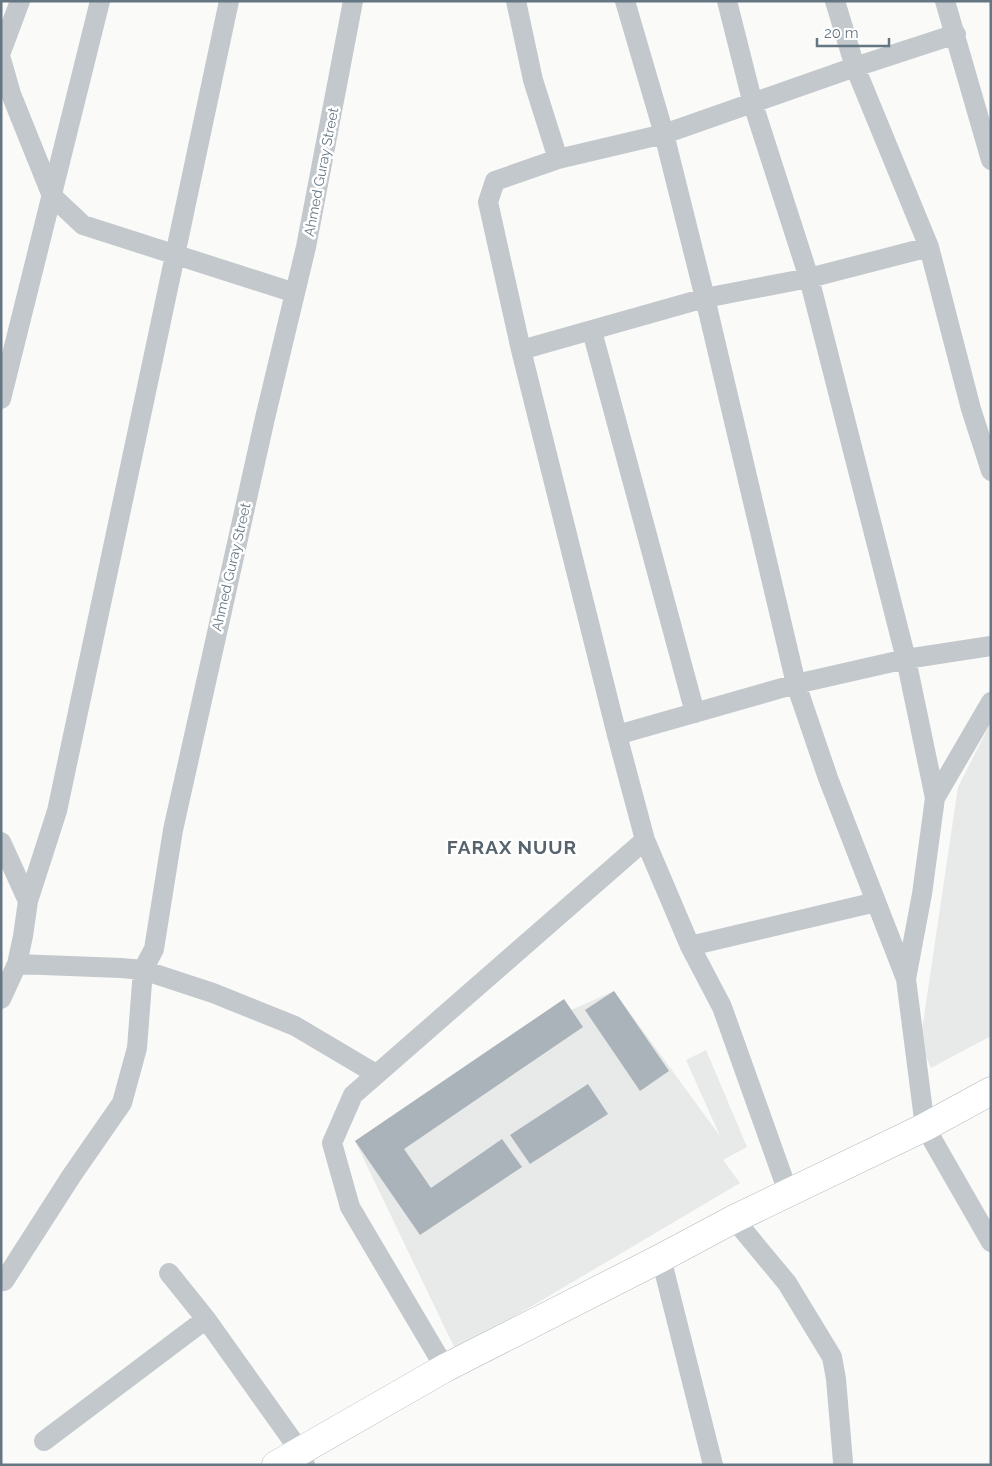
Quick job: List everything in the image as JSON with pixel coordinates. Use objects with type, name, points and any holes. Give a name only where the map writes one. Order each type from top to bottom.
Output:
[{"type":"main road","points":[[276,1465],[302,1458],[445,1368],[734,1219],[925,1127],[991,1091]]},
{"type":"street","points":[[1,52],[20,1]]},
{"type":"street","points":[[1,399],[100,1]]},
{"type":"street","points":[[1,999],[17,964],[28,902],[57,811],[229,1]]},
{"type":"street","name":"Ahmed Guray Street","points":[[143,970],[154,949],[172,830],[308,237],[353,1]]},
{"type":"street","points":[[516,1],[533,80],[558,159]]},
{"type":"street","points":[[625,1],[664,134],[705,298],[796,684],[828,778],[906,979],[925,1127],[991,1242]]},
{"type":"street","points":[[726,1],[753,104],[809,278],[906,658],[935,798],[922,894],[906,979]]},
{"type":"street","points":[[835,1],[856,67],[929,247],[971,409],[991,471]]},
{"type":"street","points":[[945,1],[991,160]]},
{"type":"street","points":[[788,1192],[722,1006],[690,946],[645,840],[521,350],[488,202],[495,181],[558,159],[664,134],[956,34]]},
{"type":"street","points":[[1,60],[12,94],[52,196],[83,225],[295,293]]},
{"type":"street","points":[[521,350],[705,298],[809,278],[929,247]]},
{"type":"street","points":[[592,331],[695,713]]},
{"type":"street","points":[[617,735],[796,684],[906,658],[991,646]]},
{"type":"street","points":[[935,798],[991,702]]},
{"type":"street","points":[[445,1368],[350,1208],[332,1143],[353,1095],[645,840]]},
{"type":"street","points":[[1,842],[28,902]]},
{"type":"street","points":[[690,946],[876,902]]},
{"type":"street","points":[[17,964],[143,970],[213,993],[295,1026],[376,1074]]},
{"type":"street","points":[[4,1281],[72,1175],[122,1103],[137,1048],[143,970]]},
{"type":"street","points":[[734,1219],[787,1283],[832,1357],[836,1378],[843,1462]]},
{"type":"street","points":[[661,1258],[713,1465]]},
{"type":"street","points":[[169,1273],[206,1319],[302,1458]]},
{"type":"street","points":[[44,1441],[206,1319]]},
{"type":"shaded area","points":[[991,722],[991,1036],[931,1068],[920,1043],[958,787]]},
{"type":"shaded area","points":[[614,991],[720,1136],[686,1060],[706,1050],[747,1147],[723,1160],[740,1183],[456,1351],[355,1141],[503,1040]]},
{"type":"building","points":[[614,991],[669,1071],[640,1091],[585,1010]]},
{"type":"building","points":[[564,999],[583,1027],[404,1149],[431,1188],[502,1139],[522,1167],[420,1235],[355,1141]]},
{"type":"building","points":[[588,1084],[608,1114],[530,1164],[510,1135]]},
{"type":"district","name":"FARAX NUUR","points":[[512,847]]}]
